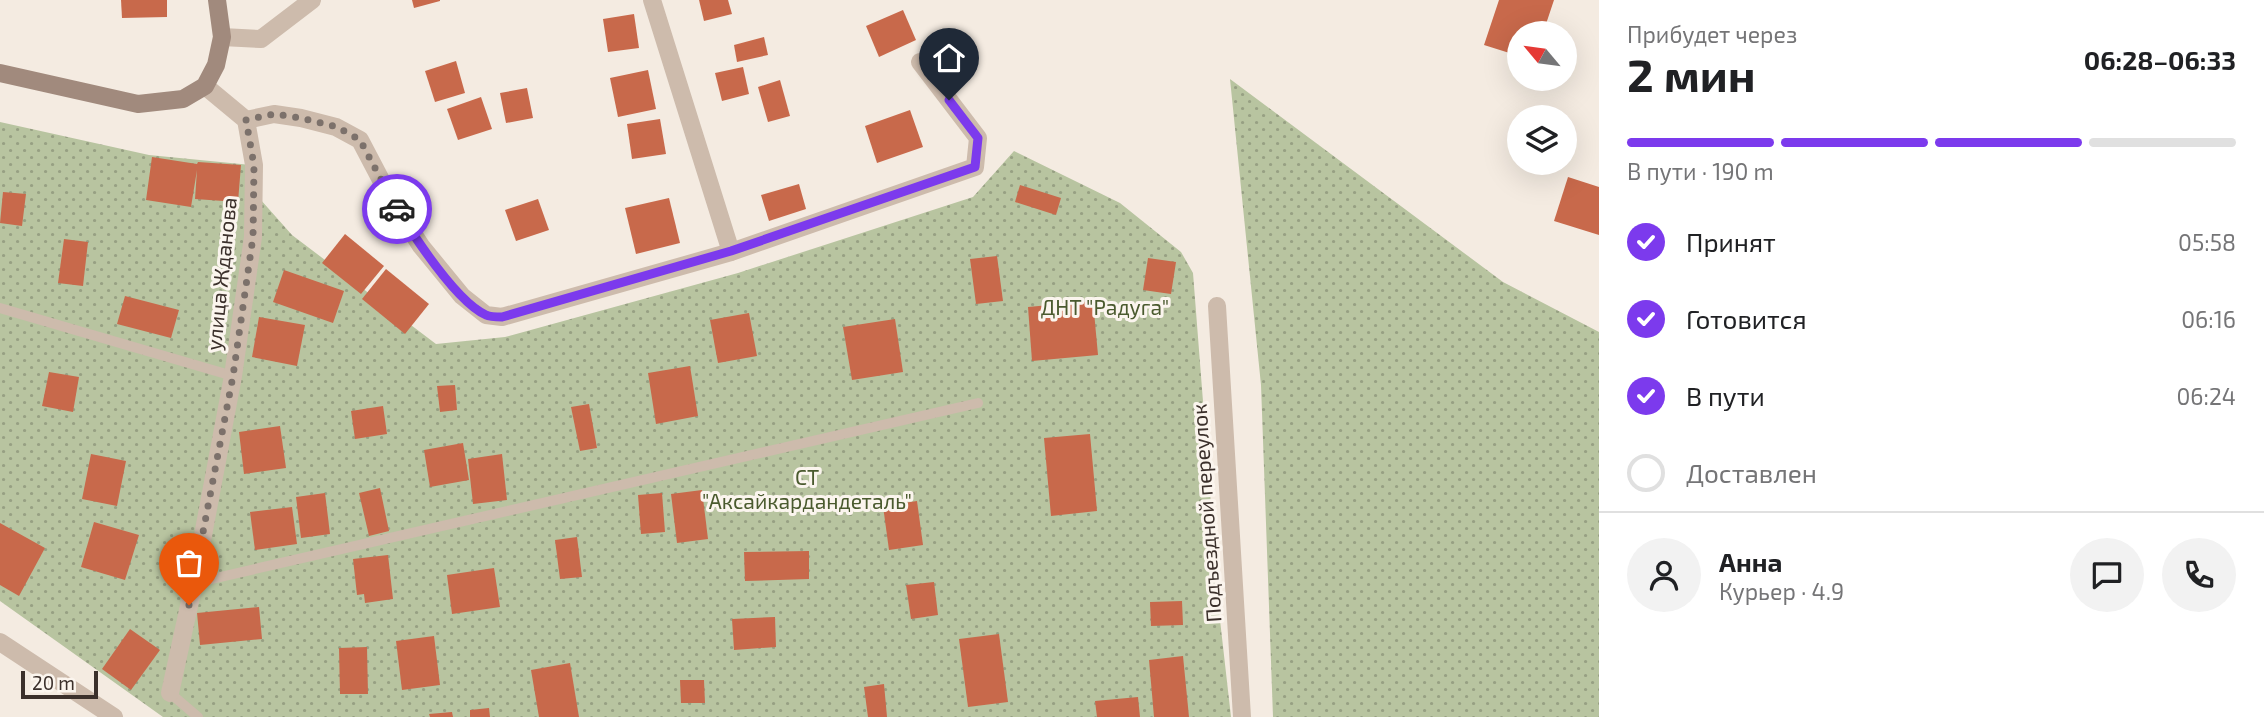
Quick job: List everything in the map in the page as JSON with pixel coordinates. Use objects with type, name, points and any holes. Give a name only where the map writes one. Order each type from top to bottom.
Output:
[{"type":"main road","points":[[0,73],[138,104],[183,99],[205,86],[216,65],[222,37],[217,0]]},
{"type":"street","points":[[222,37],[261,39],[312,0]]},
{"type":"street","points":[[652,0],[731,251]]},
{"type":"street","points":[[205,86],[246,120],[274,114],[301,118],[337,127],[360,140],[392,201],[421,247],[462,296],[486,315],[502,317],[731,251],[975,167],[978,138],[920,62]]},
{"type":"street","name":"улица Жданова","points":[[170,693],[233,376],[253,237],[254,165],[246,120]]},
{"type":"street","name":"Подъездной переулок","points":[[1217,306],[1242,717]]},
{"type":"street","points":[[0,642],[114,717]]},
{"type":"lane","points":[[0,309],[233,376]]},
{"type":"lane","points":[[194,583],[598,488],[978,403]]},
{"type":"lane","points":[[170,693],[198,717]]},
{"type":"green space","points":[[1230,79],[1503,282],[1599,332],[1599,717],[1273,717],[1261,385]]},
{"type":"green space","name":"СТ \"Аксайкардандеталь\"","points":[[0,122],[149,155],[260,166],[260,199],[292,235],[436,344],[505,337],[738,273],[973,197],[1014,151],[1120,203],[1181,252],[1193,273],[1220,620],[1231,717],[163,717],[0,601]]},
{"type":"building","points":[[121,0],[167,0],[167,17],[122,18]]},
{"type":"building","points":[[412,0],[440,0],[440,1],[414,8]]},
{"type":"building","points":[[699,0],[728,0],[732,14],[704,21]]},
{"type":"building","points":[[1499,0],[1554,0],[1547,21],[1507,21],[1507,52],[1484,45]]},
{"type":"building","points":[[903,10],[916,40],[879,57],[866,26]]},
{"type":"building","points":[[634,14],[639,48],[608,52],[603,19]]},
{"type":"building","points":[[764,37],[768,55],[737,62],[734,45]]},
{"type":"building","points":[[456,61],[465,93],[435,102],[425,71]]},
{"type":"building","points":[[743,67],[749,94],[722,101],[715,73]]},
{"type":"building","points":[[648,70],[656,109],[618,117],[610,78]]},
{"type":"building","points":[[780,80],[790,116],[768,122],[758,87]]},
{"type":"building","points":[[527,88],[533,118],[506,123],[500,93]]},
{"type":"building","points":[[481,97],[492,129],[458,140],[447,109]]},
{"type":"building","points":[[910,110],[923,147],[877,163],[865,126]]},
{"type":"building","points":[[660,119],[666,154],[632,159],[627,124]]},
{"type":"building","points":[[152,157],[197,164],[241,165],[238,202],[195,199],[197,170],[191,207],[146,200]]},
{"type":"building","points":[[1568,177],[1599,187],[1599,235],[1554,221]]},
{"type":"building","points":[[799,184],[806,209],[769,221],[761,195]]},
{"type":"building","points":[[1020,185],[1061,198],[1056,215],[1015,202]]},
{"type":"building","points":[[3,192],[26,194],[22,226],[0,223]]},
{"type":"building","points":[[669,198],[680,243],[636,254],[625,208]]},
{"type":"building","points":[[538,199],[549,230],[516,241],[505,210]]},
{"type":"building","points":[[345,234],[384,266],[361,294],[322,263]]},
{"type":"building","points":[[64,239],[88,242],[83,286],[58,283]]},
{"type":"building","points":[[997,256],[1003,301],[976,304],[970,259]]},
{"type":"building","points":[[1148,258],[1176,262],[1171,294],[1143,290]]},
{"type":"building","points":[[386,269],[429,304],[405,334],[362,299]]},
{"type":"building","points":[[284,270],[344,291],[333,323],[273,302]]},
{"type":"building","points":[[125,296],[179,310],[171,338],[117,324]]},
{"type":"building","points":[[1093,301],[1098,355],[1032,361],[1028,307]]},
{"type":"building","points":[[749,313],[757,356],[718,363],[710,320]]},
{"type":"building","points":[[259,317],[305,325],[297,366],[252,357]]},
{"type":"building","points":[[895,319],[903,372],[852,380],[843,327]]},
{"type":"building","points":[[690,366],[698,416],[656,424],[648,373]]},
{"type":"building","points":[[49,372],[79,377],[73,412],[42,406]]},
{"type":"building","points":[[455,385],[457,410],[440,412],[437,386]]},
{"type":"building","points":[[589,404],[597,448],[580,451],[571,407]]},
{"type":"building","points":[[383,406],[387,434],[355,439],[351,411]]},
{"type":"building","points":[[280,426],[286,468],[244,474],[239,432]]},
{"type":"building","points":[[1090,434],[1097,511],[1051,516],[1044,438]]},
{"type":"building","points":[[463,443],[469,480],[430,487],[424,450]]},
{"type":"building","points":[[91,454],[126,461],[117,506],[82,499]]},
{"type":"building","points":[[502,454],[507,500],[473,504],[468,459]]},
{"type":"building","points":[[380,488],[389,531],[369,536],[359,493]]},
{"type":"building","points":[[702,490],[708,539],[677,543],[671,494]]},
{"type":"building","points":[[325,493],[330,534],[301,538],[296,497]]},
{"type":"building","points":[[662,493],[665,532],[641,534],[638,495]]},
{"type":"building","points":[[917,501],[923,545],[889,550],[883,506]]},
{"type":"building","points":[[292,507],[297,544],[255,550],[250,512]]},
{"type":"building","points":[[94,522],[139,535],[125,580],[81,567]]},
{"type":"building","points":[[0,523],[45,548],[19,596],[0,585]]},
{"type":"building","points":[[577,537],[582,577],[560,579],[555,540]]},
{"type":"building","points":[[809,551],[809,579],[745,581],[744,552]]},
{"type":"building","points":[[388,555],[393,599],[365,603],[364,594],[357,595],[353,559]]},
{"type":"building","points":[[494,568],[500,607],[452,614],[447,575]]},
{"type":"building","points":[[934,582],[938,615],[911,619],[906,585]]},
{"type":"building","points":[[1182,601],[1183,625],[1151,626],[1150,602]]},
{"type":"building","points":[[259,607],[262,639],[200,645],[197,613]]},
{"type":"building","points":[[775,617],[776,647],[734,650],[732,619]]},
{"type":"building","points":[[130,629],[160,650],[131,690],[102,669]]},
{"type":"building","points":[[999,634],[1008,702],[968,707],[959,639]]},
{"type":"building","points":[[434,636],[440,685],[402,690],[396,641]]},
{"type":"building","points":[[367,647],[368,694],[340,694],[339,648]]},
{"type":"building","points":[[1183,656],[1189,717],[1154,717],[1149,660]]},
{"type":"building","points":[[570,663],[579,717],[539,717],[531,670]]},
{"type":"building","points":[[680,680],[704,680],[705,703],[681,703]]},
{"type":"building","points":[[884,684],[887,717],[868,717],[864,687]]},
{"type":"building","points":[[1138,697],[1140,717],[1097,717],[1095,701]]},
{"type":"building","points":[[489,708],[490,717],[470,717],[470,710]]},
{"type":"building","points":[[452,712],[453,717],[430,717],[429,714]]},
{"type":"way so far","points":[[189,605],[233,376],[253,237],[254,165],[246,120],[274,114],[301,118],[337,127],[360,140],[397,209]]},
{"type":"route","points":[[397,209],[421,247],[462,296],[486,315],[502,317],[731,251],[975,167],[978,138],[949,100]]},
{"type":"park label","name":"ДНТ \"Радуга\"","points":[[1105,308]]}]
